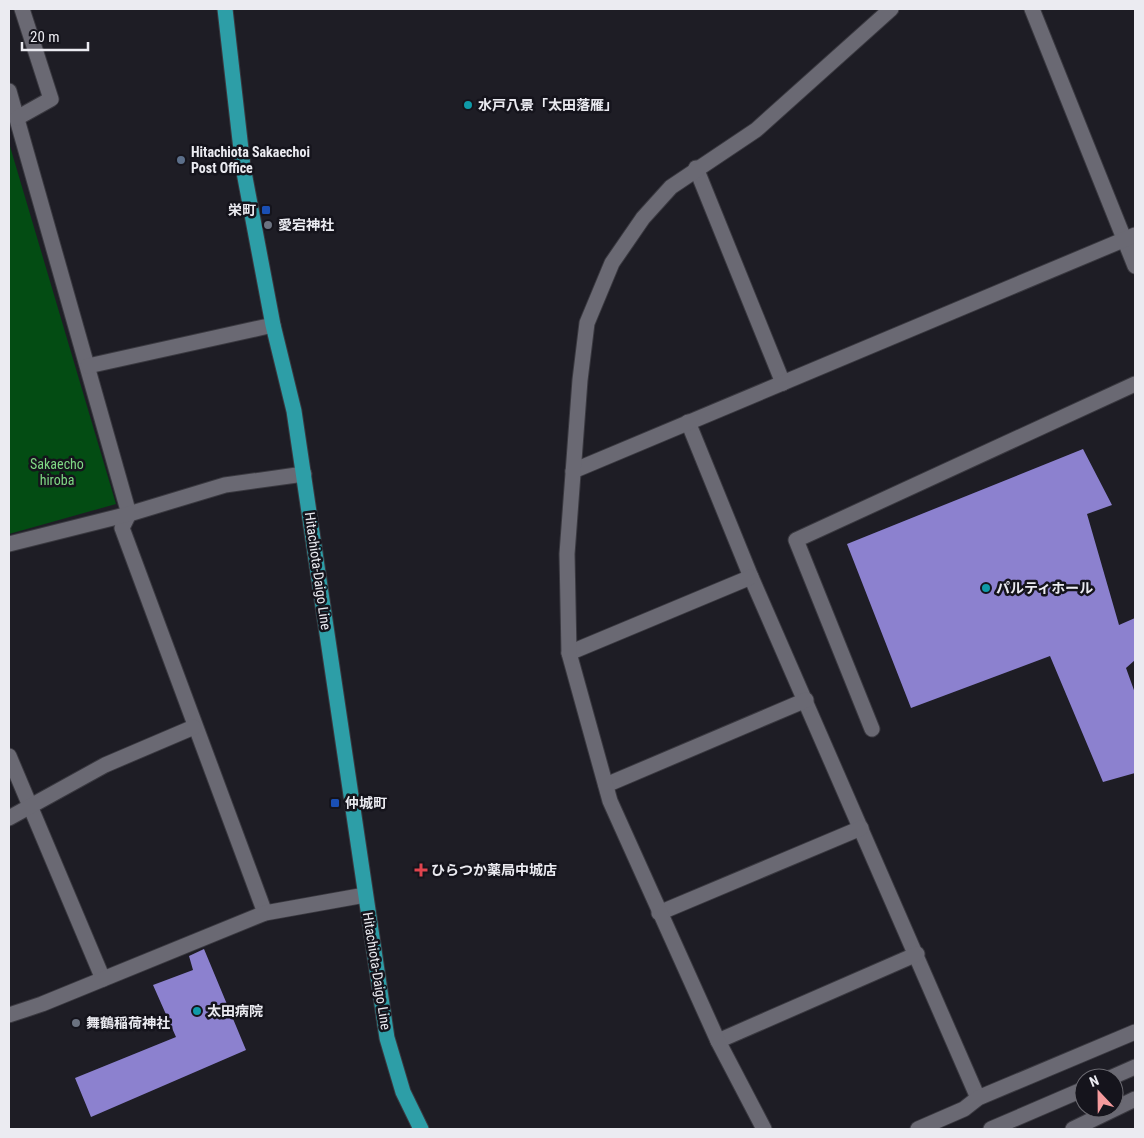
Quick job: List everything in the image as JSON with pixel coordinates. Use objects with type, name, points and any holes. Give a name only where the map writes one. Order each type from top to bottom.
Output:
[{"type":"main road","name":"Hitachiota-Daigo Line","points":[[225,9],[244,167],[273,324],[294,411],[387,1038],[403,1092],[421,1129]]},
{"type":"street","points":[[17,118],[51,99],[22,9]]},
{"type":"street","points":[[764,1129],[718,1041],[610,801],[569,653],[567,554],[580,380],[587,323],[612,263],[643,218],[671,186],[756,130],[891,9]]},
{"type":"street","points":[[1032,9],[1130,237],[1135,266]]},
{"type":"street","points":[[9,91],[129,514],[122,528],[194,727],[265,913]]},
{"type":"street","points":[[696,168],[783,383]]},
{"type":"street","points":[[573,471],[1130,237]]},
{"type":"street","points":[[88,366],[273,324]]},
{"type":"street","points":[[872,728],[796,540],[1135,384]]},
{"type":"street","points":[[688,422],[751,577],[917,954],[978,1098]]},
{"type":"street","points":[[9,544],[129,514],[225,485],[304,474]]},
{"type":"street","points":[[569,653],[751,577]]},
{"type":"street","points":[[606,785],[806,700]]},
{"type":"street","points":[[9,818],[105,765],[194,727]]},
{"type":"street","points":[[9,756],[103,978]]},
{"type":"street","points":[[659,913],[861,828]]},
{"type":"street","points":[[9,1015],[42,1004],[265,913],[365,895]]},
{"type":"street","points":[[718,1041],[917,954]]},
{"type":"street","points":[[918,1129],[964,1109],[978,1098],[1135,1032]]},
{"type":"street","points":[[991,1129],[1074,1093]]},
{"type":"street","points":[[1072,1129],[1093,1125],[1100,1114],[1135,1099]]},
{"type":"green space","name":"Sakaecho hiroba","points":[[9,143],[116,504],[9,534]]},
{"type":"building","name":"パルティホール","points":[[1083,449],[1112,505],[1087,514],[1119,625],[1135,618],[1135,660],[1126,668],[1135,693],[1135,773],[1103,782],[1050,656],[911,708],[847,544]]},
{"type":"building","name":"太田病院","points":[[204,949],[246,1050],[91,1117],[75,1078],[176,1037],[153,985],[193,970],[189,956]]},
{"type":"place","name":"水戸八景「太田落雁」","points":[[468,105]]},
{"type":"place","name":"Hitachiota Sakaechoi Post Office","points":[[181,160]]},
{"type":"place","name":"栄町","points":[[266,210]]},
{"type":"place","name":"愛宕神社","points":[[268,225]]},
{"type":"place","name":"パルティホール","points":[[986,588]]},
{"type":"place","name":"仲城町","points":[[335,803]]},
{"type":"place","name":"ひらつか薬局中城店","points":[[421,870]]},
{"type":"place","name":"太田病院","points":[[197,1011]]},
{"type":"place","name":"舞鶴稲荷神社","points":[[76,1023]]}]
